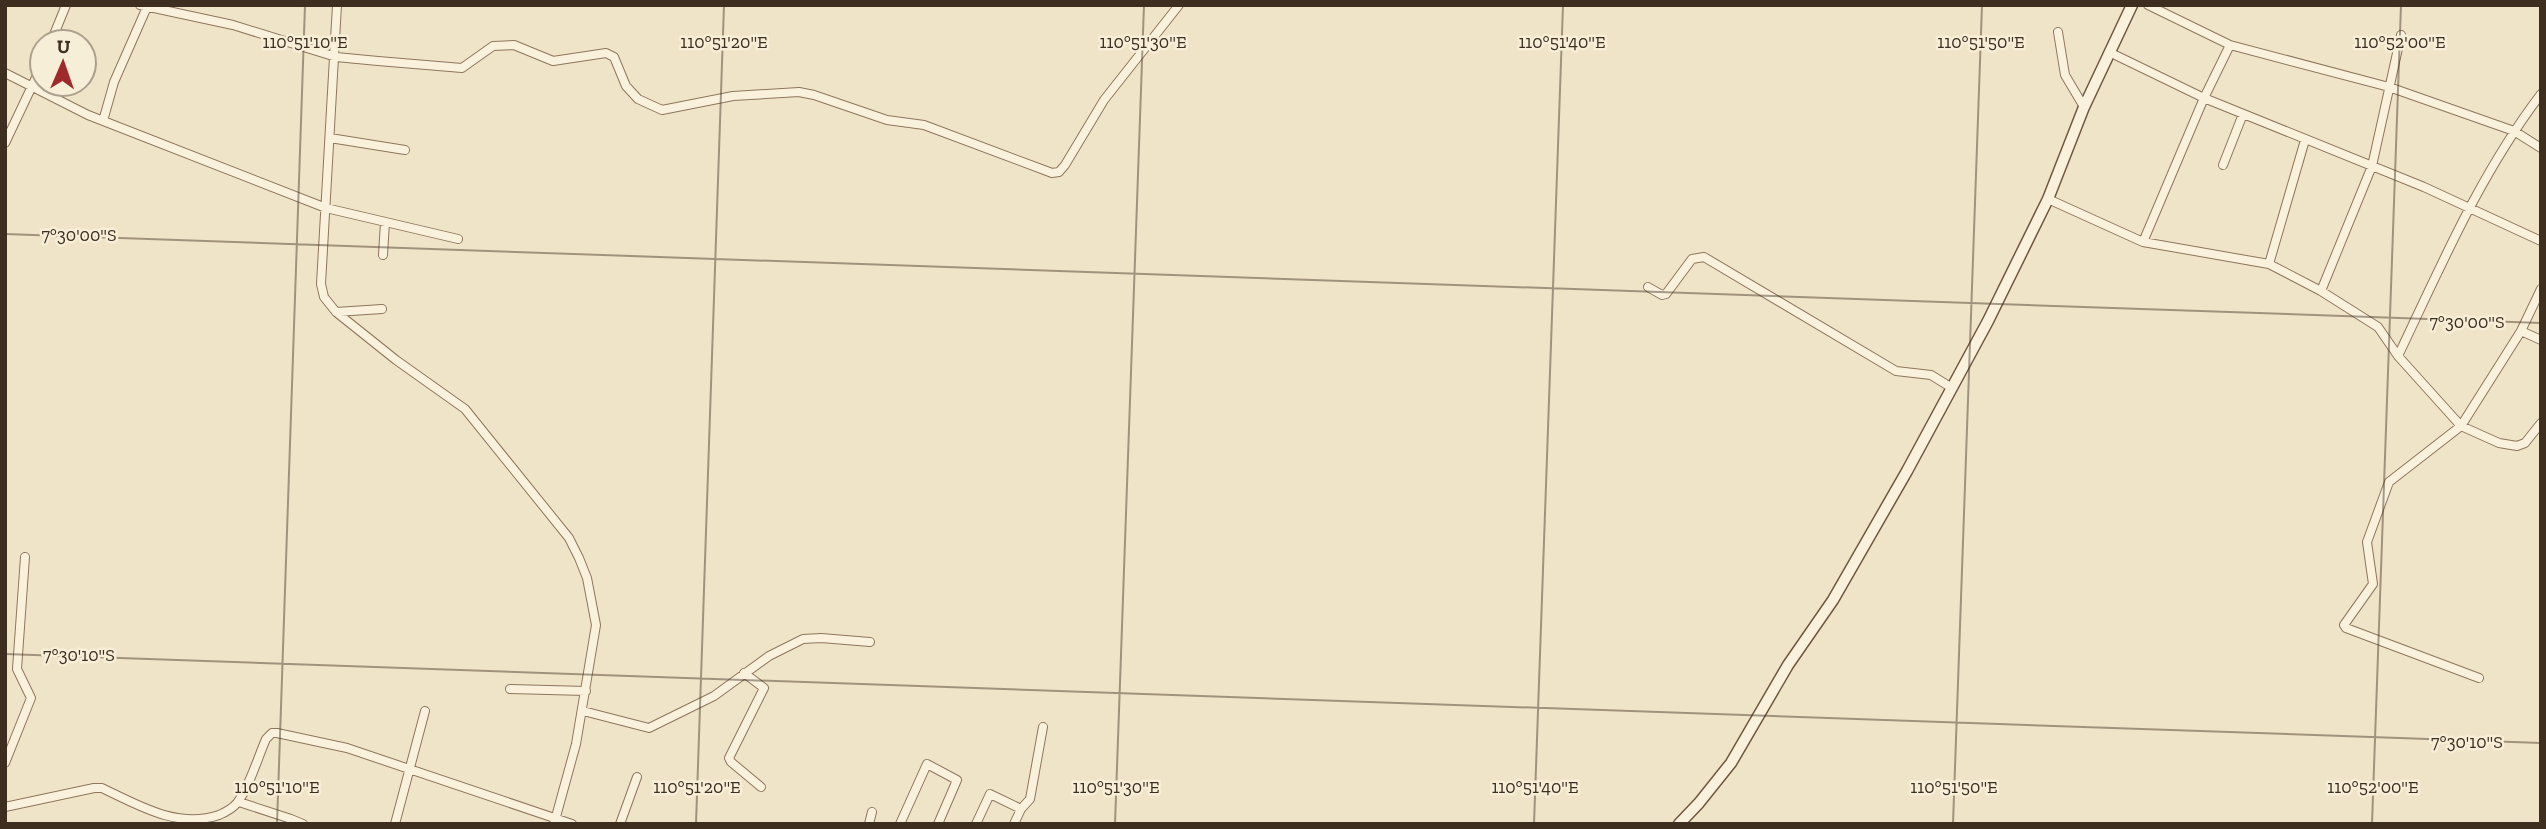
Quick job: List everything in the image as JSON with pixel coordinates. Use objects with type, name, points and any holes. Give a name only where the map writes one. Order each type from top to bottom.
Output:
[{"type":"main road","points":[[1679,824],[1731,763],[1788,665],[1833,600],[1952,388],[2048,200],[2084,107],[2132,5]]},
{"type":"street","points":[[57,28],[66,5]]},
{"type":"street","points":[[337,5],[321,289],[324,297],[336,312],[396,360],[465,409],[569,538],[587,578],[596,625],[576,744],[555,821]]},
{"type":"street","points":[[103,121],[114,82],[143,6],[233,25],[336,57],[462,68],[493,47],[514,45],[553,61],[597,52],[606,53],[614,57],[626,86],[638,99],[662,110],[733,96],[799,92],[887,120],[924,125],[1052,173],[1059,172],[1065,165],[1104,100],[1179,5]]},
{"type":"street","points":[[2148,5],[2230,45],[2389,87],[2514,131],[2541,148]]},
{"type":"street","points":[[2058,32],[2065,75],[2084,107]]},
{"type":"street","points":[[2321,291],[2372,166],[2401,35]]},
{"type":"street","points":[[2143,242],[2204,98],[2230,45]]},
{"type":"street","points":[[2109,52],[2204,98],[2372,166],[2541,241]]},
{"type":"street","points":[[5,74],[28,84]]},
{"type":"street","points":[[2398,356],[2469,208],[2514,131],[2541,94]]},
{"type":"street","points":[[5,143],[28,96]]},
{"type":"street","points":[[57,98],[103,121],[326,208],[458,239]]},
{"type":"street","points":[[2223,165],[2243,114]]},
{"type":"street","points":[[331,138],[405,150]]},
{"type":"street","points":[[2269,264],[2305,141]]},
{"type":"street","points":[[2048,200],[2143,242],[2269,264],[2321,291],[2378,327],[2398,356],[2461,426],[2499,443],[2517,446],[2525,443],[2541,424]]},
{"type":"street","points":[[383,255],[385,222]]},
{"type":"street","points":[[1648,287],[1662,295],[1666,294],[1692,259],[1704,257],[1896,371],[1931,375],[1952,388]]},
{"type":"street","points":[[2479,678],[2344,625],[2372,584],[2366,545],[2389,482],[2461,426],[2521,331],[2541,289]]},
{"type":"street","points":[[336,312],[382,309]]},
{"type":"street","points":[[2521,331],[2541,340]]},
{"type":"street","points":[[5,762],[31,698],[17,669],[25,557]]},
{"type":"street","points":[[583,710],[649,728],[714,696],[769,656],[803,639],[870,642]]},
{"type":"street","points":[[744,673],[764,688],[729,756],[731,762],[761,787]]},
{"type":"street","points":[[510,689],[586,691]]},
{"type":"street","points":[[395,824],[425,711]]},
{"type":"street","points":[[1014,824],[1021,809],[1030,799],[1043,727]]},
{"type":"street","points":[[5,807],[102,788],[147,812],[172,819],[199,821],[230,810],[239,802],[266,739],[272,733],[347,748],[411,768],[555,821],[572,824]]},
{"type":"street","points":[[900,824],[927,764],[957,780],[938,824]]},
{"type":"street","points":[[620,824],[637,777]]},
{"type":"street","points":[[976,824],[990,794],[1021,809]]},
{"type":"street","points":[[239,802],[303,824]]},
{"type":"street","points":[[869,824],[872,812]]}]
